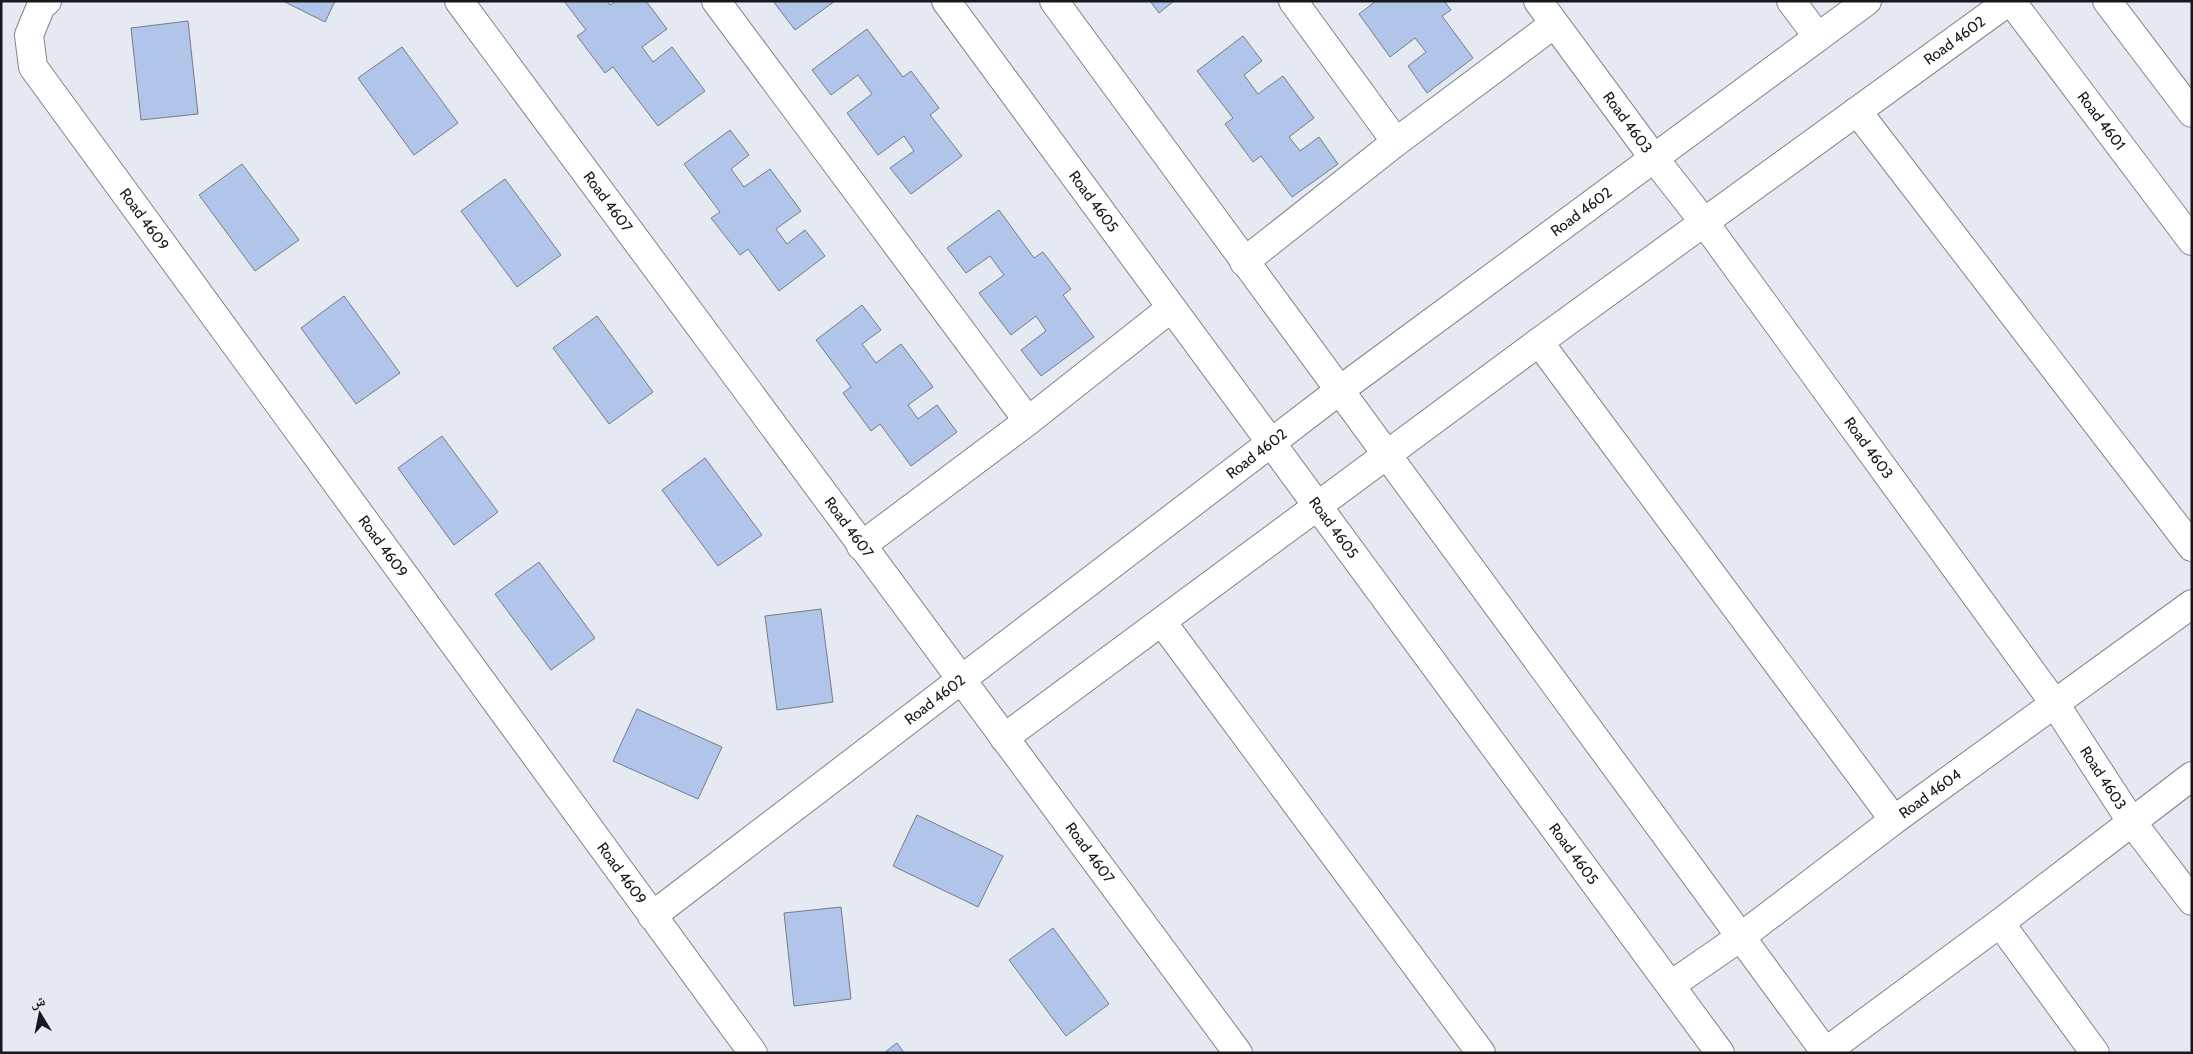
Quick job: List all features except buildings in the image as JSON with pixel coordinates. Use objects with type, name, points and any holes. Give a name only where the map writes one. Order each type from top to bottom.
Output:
[{"type":"street","name":"Road 4609","points":[[47,1],[41,6],[29,35],[33,67],[753,1053]]},
{"type":"street","name":"Road 4607","points":[[459,1],[1238,1053]]},
{"type":"street","points":[[716,1],[1028,421]]},
{"type":"street","name":"Road 4605","points":[[946,1],[1720,1053]]},
{"type":"street","points":[[1054,1],[1386,455],[1742,936],[1825,1052],[2000,923],[2192,776]]},
{"type":"street","points":[[1292,1],[1396,142]]},
{"type":"street","name":"Road 4603","points":[[1538,1],[1653,157],[1704,222],[2055,704],[2131,821],[2192,901]]},
{"type":"street","points":[[1791,1],[1818,37]]},
{"type":"street","name":"Road 4602","points":[[652,916],[1340,390],[1653,157],[1868,1]]},
{"type":"street","name":"Road 4602","points":[[1004,738],[1539,342],[2010,1]]},
{"type":"street","name":"Road 4601","points":[[2010,1],[2192,242]]},
{"type":"street","points":[[2107,1],[2192,113]]},
{"type":"street","points":[[1244,262],[1396,142],[1554,24]]},
{"type":"street","points":[[1857,111],[2192,547]]},
{"type":"street","points":[[861,546],[1028,421],[1171,308]]},
{"type":"street","points":[[1539,342],[1894,820]]},
{"type":"street","name":"Road 4604","points":[[1671,985],[1742,936],[1894,820],[2192,604]]},
{"type":"street","points":[[1162,622],[1481,1053]]},
{"type":"street","points":[[2000,923],[2095,1053]]}]
